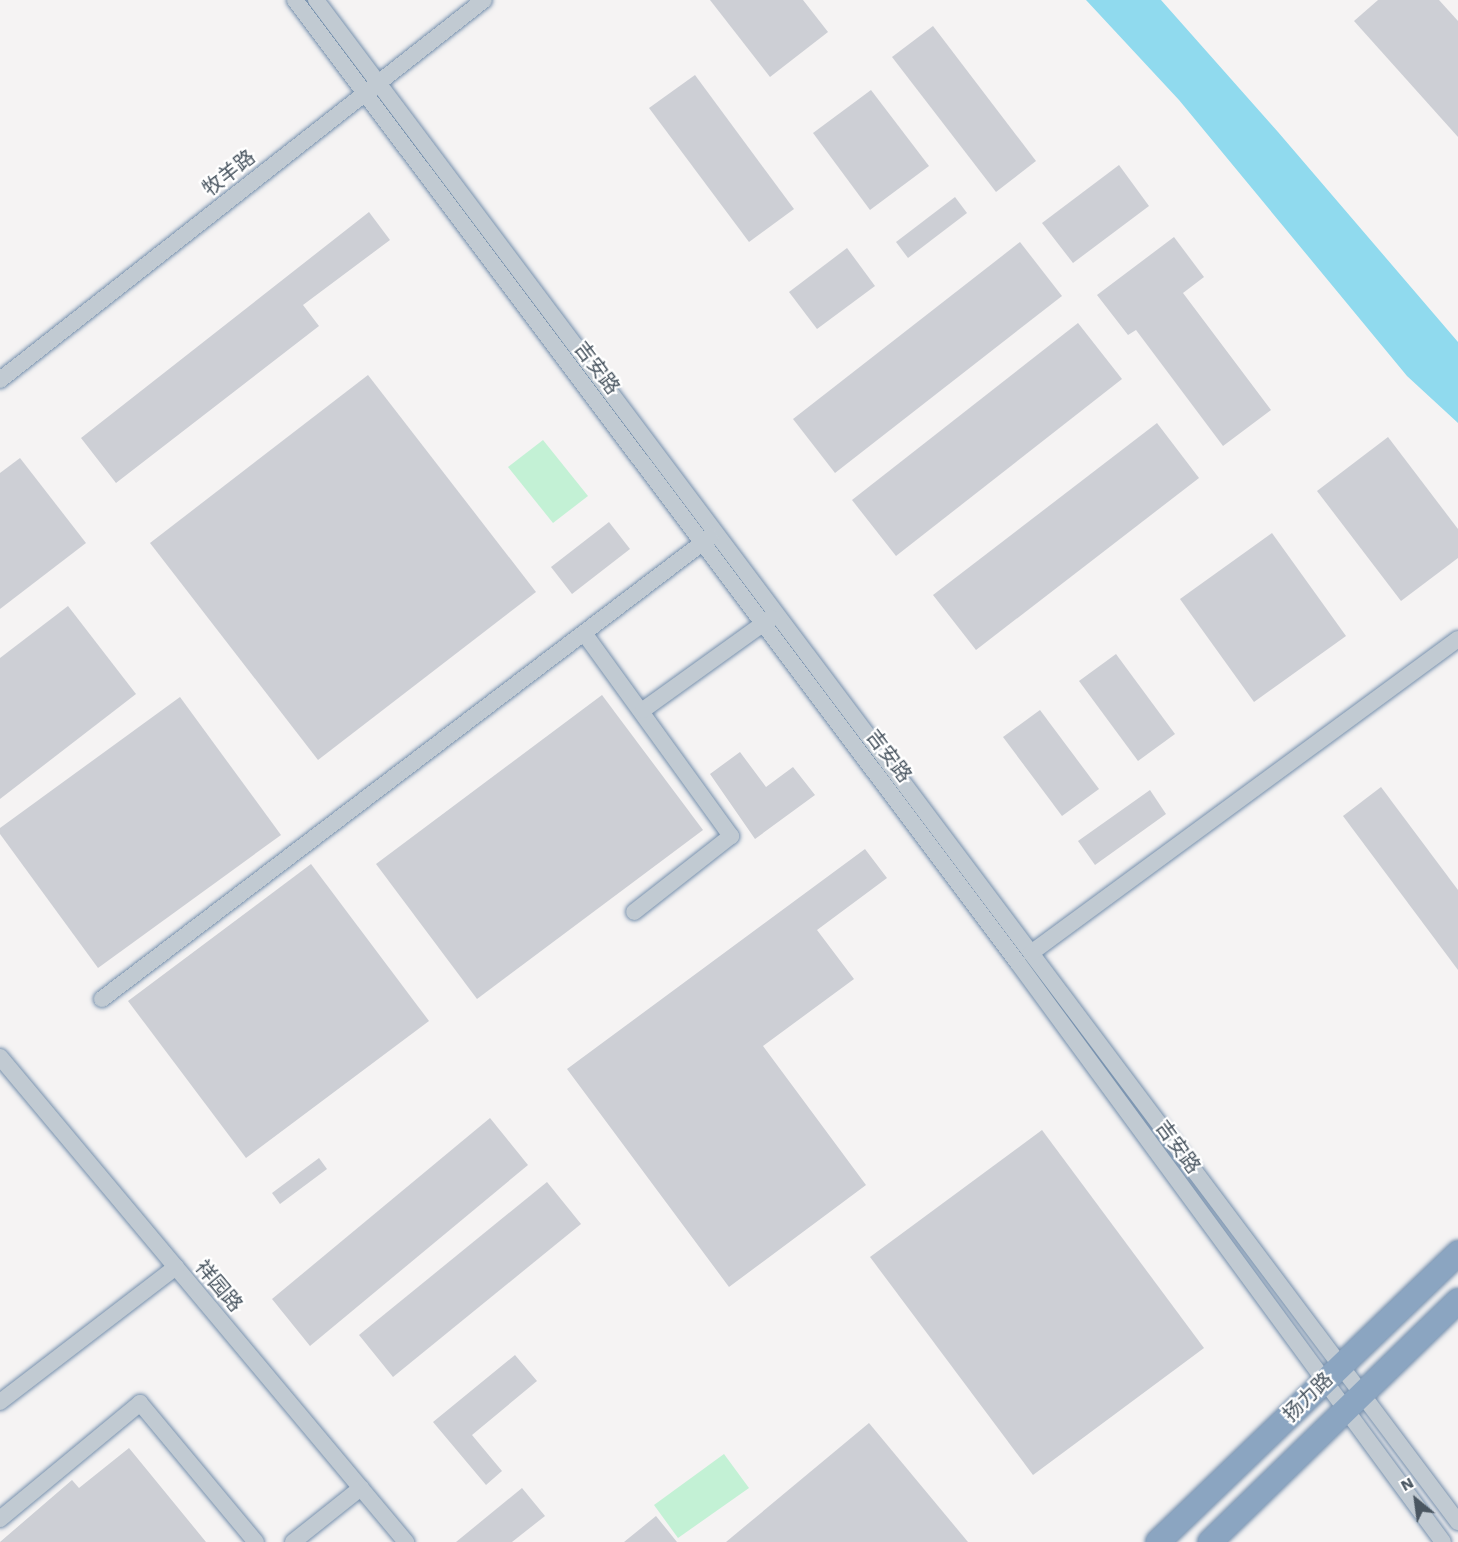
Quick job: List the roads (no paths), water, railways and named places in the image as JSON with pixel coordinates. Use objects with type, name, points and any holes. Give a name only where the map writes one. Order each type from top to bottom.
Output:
[{"type":"highway","name":"扬力路","points":[[1158,1542],[1458,1253]]},
{"type":"highway","name":"扬力路","points":[[1210,1542],[1364,1395],[1458,1301]]},
{"type":"street","name":"吉安路","points":[[295,0],[371,88],[708,538],[1031,953],[1342,1364],[1458,1522]]},
{"type":"street","name":"吉安路","points":[[316,0],[371,88]]},
{"type":"street","name":"牧羊路","points":[[0,380],[484,0]]},
{"type":"street","points":[[102,999],[708,538]]},
{"type":"street","name":"吉安路","points":[[770,619],[1443,1542]]},
{"type":"street","points":[[642,710],[770,619]]},
{"type":"street","points":[[584,633],[642,710],[731,836],[634,912]]},
{"type":"street","points":[[1031,953],[1458,639]]},
{"type":"street","name":"祥园路","points":[[0,1057],[406,1542]]},
{"type":"street","points":[[0,1402],[176,1267]]},
{"type":"street","points":[[0,1519],[140,1402],[256,1542]]},
{"type":"street","points":[[293,1542],[361,1488]]},
{"type":"water","points":[[1086,0],[1161,0],[1278,132],[1458,342],[1458,423],[1407,376],[1179,100]]}]
